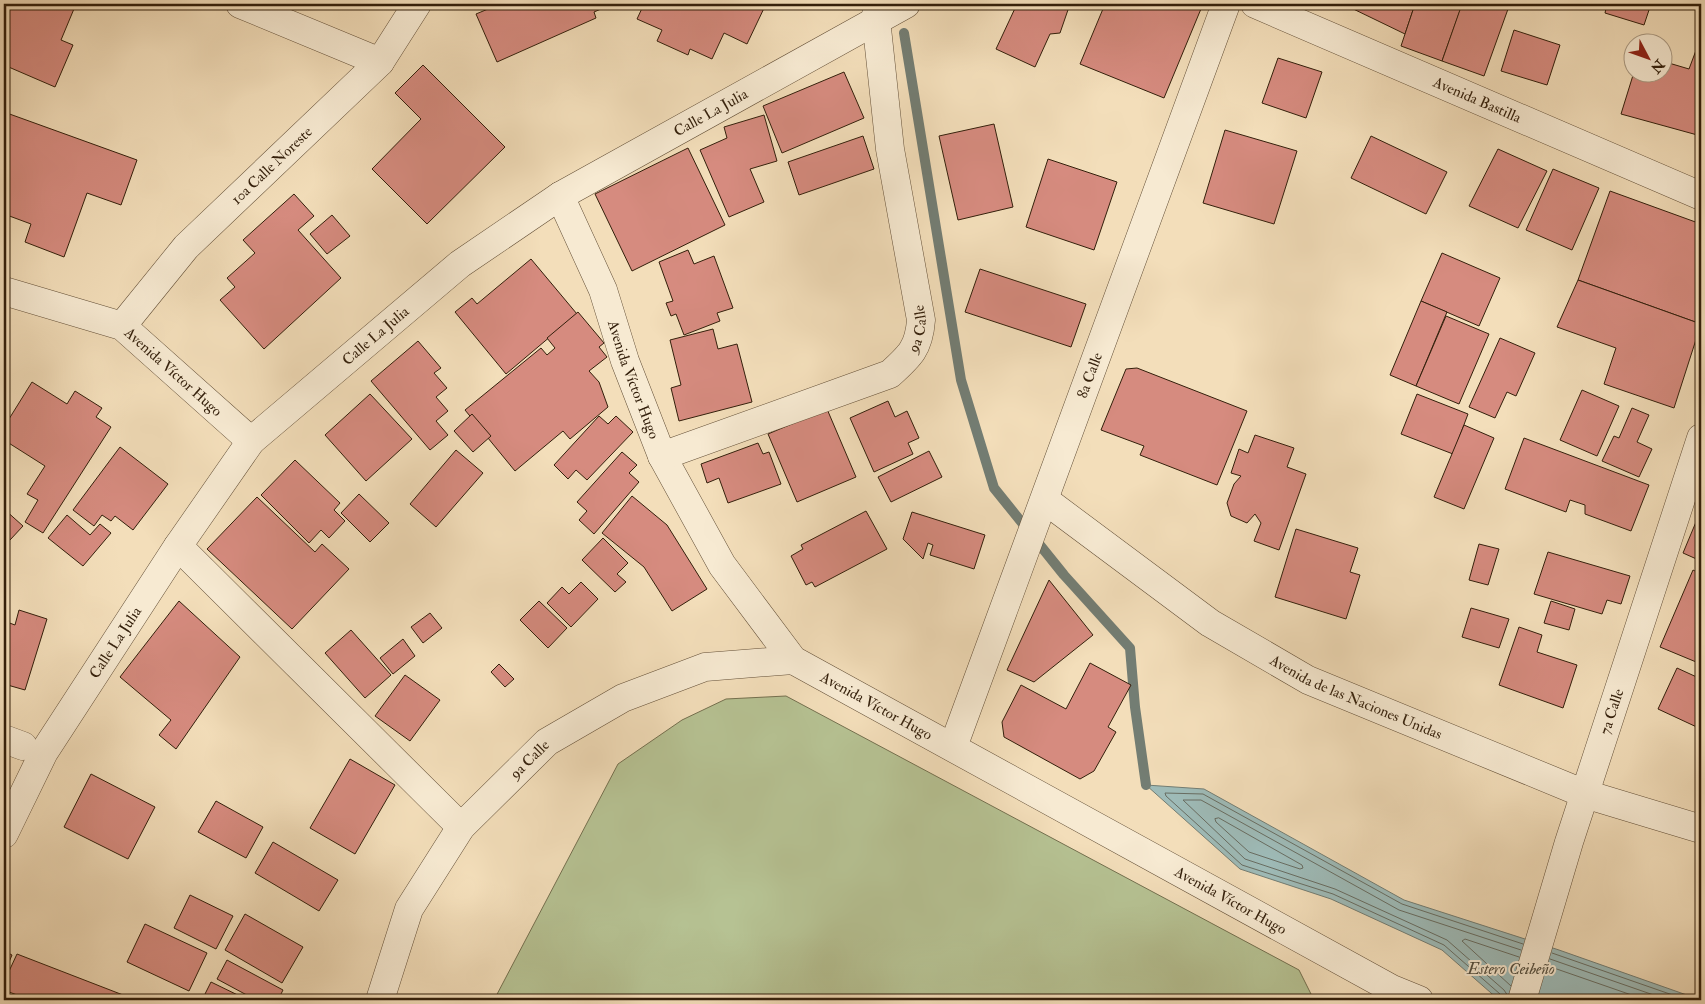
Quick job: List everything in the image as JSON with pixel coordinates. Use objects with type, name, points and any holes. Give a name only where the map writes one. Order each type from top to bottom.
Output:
[{"type":"street","points":[[240,4],[380,62]]},
{"type":"street","name":"10a Calle Noreste","points":[[122,326],[186,247],[380,62],[417,4]]},
{"type":"street","name":"Calle La Julia","points":[[4,834],[44,752],[178,546],[251,441],[460,264],[560,196],[876,11],[906,4]]},
{"type":"street","name":"8a Calle","points":[[954,747],[1226,4]]},
{"type":"street","name":"Avenida Bastilla","points":[[1255,4],[1701,196]]},
{"type":"street","name":"9a Calle","points":[[662,456],[890,374],[910,356],[920,339],[921,320],[890,149],[876,11]]},
{"type":"street","name":"Avenida Víctor Hugo","points":[[560,196],[603,290],[624,361],[662,456],[722,565],[793,660],[954,747],[1389,994],[1419,1000]]},
{"type":"street","name":"Avenida Víctor Hugo","points":[[4,291],[122,326],[251,441]]},
{"type":"street","name":"7a Calle","points":[[1524,993],[1569,842],[1701,438]]},
{"type":"street","name":"Avenida de las Naciones Unidas","points":[[1045,500],[1210,623],[1308,680],[1585,794],[1701,829]]},
{"type":"street","points":[[178,546],[461,827]]},
{"type":"street","name":"9a Calle","points":[[380,1000],[409,909],[461,827],[547,742],[623,698],[704,667],[793,660]]},
{"type":"green space","points":[[786,696],[1299,970],[1314,1000],[494,1000],[618,764],[682,720],[726,699]]},
{"type":"water","name":"Estero Ceibeño","points":[[1146,785],[1204,789],[1404,900],[1559,950],[1701,1000],[1499,1000],[1442,950],[1331,899],[1240,869]]},
{"type":"building","points":[[4,4],[76,4],[61,40],[73,45],[55,87],[4,65]]},
{"type":"building","points":[[500,4],[607,4],[608,6],[594,12],[596,18],[497,62],[476,14]]},
{"type":"building","points":[[644,4],[766,4],[747,44],[724,33],[712,59],[690,49],[688,55],[657,41],[662,30],[637,19]]},
{"type":"building","points":[[1017,4],[1070,4],[1060,33],[1050,34],[1035,67],[996,49]]},
{"type":"building","points":[[1105,4],[1203,4],[1164,98],[1080,64]]},
{"type":"building","points":[[1343,4],[1415,4],[1405,34]]},
{"type":"building","points":[[1415,4],[1462,5],[1442,61],[1401,46]]},
{"type":"building","points":[[1462,4],[1493,4],[1508,9],[1484,76],[1442,61]]},
{"type":"building","points":[[1607,4],[1651,4],[1644,25],[1605,13]]},
{"type":"building","points":[[1683,4],[1701,4],[1701,9]]},
{"type":"building","points":[[1514,30],[1560,45],[1547,85],[1501,71]]},
{"type":"building","points":[[1701,37],[1701,136],[1621,114],[1631,82],[1672,82],[1672,64],[1689,69]]},
{"type":"building","points":[[1278,58],[1322,72],[1306,118],[1262,103]]},
{"type":"building","points":[[423,65],[505,147],[427,224],[372,169],[421,119],[395,93]]},
{"type":"building","points":[[844,72],[864,118],[782,153],[763,106]]},
{"type":"building","points":[[4,112],[137,160],[121,205],[87,193],[64,257],[25,242],[31,224],[4,214]]},
{"type":"building","points":[[764,115],[777,161],[750,169],[764,202],[729,217],[700,150],[727,138],[724,127]]},
{"type":"building","points":[[994,124],[1013,207],[958,220],[939,136]]},
{"type":"building","points":[[1225,130],[1297,151],[1274,224],[1203,203]]},
{"type":"building","points":[[863,136],[874,169],[799,195],[788,162]]},
{"type":"building","points":[[1371,136],[1447,172],[1426,214],[1351,178]]},
{"type":"building","points":[[688,148],[725,225],[632,271],[595,194]]},
{"type":"building","points":[[1498,149],[1547,171],[1518,228],[1469,206]]},
{"type":"building","points":[[1048,159],[1117,182],[1094,250],[1026,227]]},
{"type":"building","points":[[1553,169],[1599,188],[1572,250],[1526,230]]},
{"type":"building","points":[[1610,191],[1701,224],[1701,324],[1578,280]]},
{"type":"building","points":[[294,194],[314,216],[298,230],[341,278],[264,349],[220,300],[235,287],[227,278],[255,253],[243,240]]},
{"type":"building","points":[[332,215],[350,236],[327,254],[310,234]]},
{"type":"building","points":[[688,250],[694,264],[714,256],[733,308],[717,313],[720,321],[684,335],[676,314],[671,316],[666,303],[673,301],[659,262]]},
{"type":"building","points":[[1442,253],[1500,278],[1479,326],[1421,301]]},
{"type":"building","points":[[531,259],[577,314],[506,374],[455,312],[472,298],[477,304]]},
{"type":"building","points":[[980,269],[1086,304],[1071,347],[965,312]]},
{"type":"building","points":[[1578,280],[1701,324],[1674,408],[1604,384],[1616,348],[1557,327]]},
{"type":"building","points":[[1421,301],[1447,312],[1416,386],[1390,375]]},
{"type":"building","points":[[578,312],[604,343],[599,347],[607,357],[589,371],[599,382],[608,407],[570,439],[563,431],[515,471],[465,410],[541,348],[547,355],[555,348],[547,338]]},
{"type":"building","points":[[1446,316],[1489,334],[1459,404],[1416,386]]},
{"type":"building","points":[[713,329],[718,349],[737,344],[752,402],[679,421],[671,388],[681,385],[670,340]]},
{"type":"building","points":[[1500,338],[1535,353],[1516,396],[1507,392],[1495,418],[1469,407]]},
{"type":"building","points":[[418,341],[441,368],[434,373],[447,388],[436,397],[448,411],[436,421],[448,435],[430,450],[371,381]]},
{"type":"building","points":[[1137,368],[1247,411],[1217,485],[1140,455],[1144,446],[1101,430],[1126,369]]},
{"type":"building","points":[[32,382],[67,404],[75,391],[102,408],[96,417],[111,427],[43,533],[25,522],[38,500],[27,494],[45,466],[4,440],[4,427]]},
{"type":"building","points":[[1582,390],[1619,406],[1597,456],[1560,440]]},
{"type":"building","points":[[370,394],[412,439],[366,481],[325,435]]},
{"type":"building","points":[[1417,394],[1468,414],[1453,454],[1401,434]]},
{"type":"building","points":[[888,401],[895,417],[907,411],[919,438],[908,443],[913,454],[874,472],[850,418]]},
{"type":"building","points":[[1632,408],[1649,415],[1637,442],[1652,449],[1639,477],[1602,461],[1614,436],[1619,438]]},
{"type":"building","points":[[827,409],[856,477],[797,502],[768,434]]},
{"type":"building","points":[[472,414],[491,436],[473,452],[454,431]]},
{"type":"building","points":[[599,416],[608,424],[616,416],[633,432],[587,480],[576,470],[568,479],[554,465]]},
{"type":"building","points":[[1464,425],[1494,438],[1464,509],[1434,497]]},
{"type":"building","points":[[1255,435],[1294,448],[1287,467],[1306,474],[1279,550],[1254,541],[1261,523],[1255,514],[1247,523],[1231,516],[1227,503],[1234,484],[1241,476],[1231,473],[1239,449],[1248,453]]},
{"type":"building","points":[[1524,438],[1649,485],[1631,531],[1585,514],[1585,505],[1570,500],[1566,512],[1505,489]]},
{"type":"building","points":[[758,443],[763,454],[769,452],[781,484],[728,503],[719,478],[707,483],[701,464]]},
{"type":"building","points":[[120,447],[168,484],[133,530],[115,516],[111,521],[102,515],[94,526],[73,510]]},
{"type":"building","points":[[456,450],[483,473],[436,527],[410,504]]},
{"type":"building","points":[[929,451],[942,477],[891,502],[878,477]]},
{"type":"building","points":[[622,452],[637,465],[629,473],[639,482],[594,534],[579,520],[587,511],[577,502]]},
{"type":"building","points":[[295,460],[340,503],[334,510],[345,521],[329,538],[321,530],[309,543],[261,495]]},
{"type":"building","points":[[359,494],[389,523],[370,542],[341,513]]},
{"type":"building","points":[[632,496],[667,525],[707,589],[672,611],[644,567],[602,533]]},
{"type":"building","points":[[257,497],[315,552],[322,544],[349,569],[292,629],[207,549]]},
{"type":"building","points":[[4,509],[23,526],[10,540],[4,535]]},
{"type":"building","points":[[1701,510],[1701,561],[1683,553]]},
{"type":"building","points":[[866,511],[887,549],[815,587],[812,582],[806,585],[791,556],[803,549],[801,545]]},
{"type":"building","points":[[912,512],[985,535],[974,569],[930,555],[933,545],[928,543],[923,559],[903,539]]},
{"type":"building","points":[[67,515],[90,535],[100,524],[111,533],[83,566],[48,538]]},
{"type":"building","points":[[1296,529],[1358,548],[1350,572],[1360,575],[1346,619],[1275,597]]},
{"type":"building","points":[[603,538],[628,563],[617,574],[626,582],[615,592],[582,560]]},
{"type":"building","points":[[1479,544],[1499,549],[1488,585],[1469,580]]},
{"type":"building","points":[[1548,552],[1630,576],[1621,604],[1607,600],[1602,614],[1534,594]]},
{"type":"building","points":[[1693,570],[1701,574],[1701,664],[1660,647]]},
{"type":"building","points":[[1049,580],[1093,635],[1034,682],[1007,670]]},
{"type":"building","points":[[581,582],[598,599],[571,627],[547,603],[562,587],[569,594]]},
{"type":"building","points":[[179,601],[240,657],[176,749],[159,735],[171,720],[120,677]]},
{"type":"building","points":[[539,601],[567,628],[548,648],[520,620]]},
{"type":"building","points":[[1551,601],[1575,609],[1569,630],[1544,623]]},
{"type":"building","points":[[1471,608],[1509,619],[1499,648],[1462,637]]},
{"type":"building","points":[[19,610],[47,619],[25,690],[4,684],[4,621],[15,625]]},
{"type":"building","points":[[430,613],[442,628],[423,643],[411,627]]},
{"type":"building","points":[[1519,627],[1542,635],[1537,652],[1577,665],[1563,708],[1499,685]]},
{"type":"building","points":[[351,630],[391,675],[365,698],[325,653]]},
{"type":"building","points":[[403,639],[415,656],[393,674],[380,658]]},
{"type":"building","points":[[1090,663],[1131,685],[1108,727],[1116,732],[1094,771],[1080,779],[1004,737],[1002,722],[1021,685],[1066,709]]},
{"type":"building","points":[[499,664],[514,679],[505,687],[491,672]]},
{"type":"building","points":[[1677,668],[1701,679],[1701,729],[1658,709]]},
{"type":"building","points":[[405,675],[440,700],[410,741],[375,716]]},
{"type":"building","points":[[350,759],[395,785],[355,854],[310,828]]},
{"type":"building","points":[[91,774],[155,807],[128,859],[64,827]]},
{"type":"building","points":[[216,801],[263,827],[246,858],[198,832]]},
{"type":"building","points":[[273,842],[338,880],[319,911],[255,873]]},
{"type":"building","points":[[190,895],[233,916],[216,949],[174,928]]},
{"type":"building","points":[[245,914],[303,947],[282,983],[225,950]]},
{"type":"building","points":[[145,924],[207,953],[189,991],[127,962]]},
{"type":"building","points":[[4,951],[12,955],[4,974]]},
{"type":"building","points":[[17,954],[136,1000],[30,1000],[4,990],[4,982]]},
{"type":"building","points":[[227,960],[283,990],[278,1000],[256,1000],[217,979]]},
{"type":"building","points":[[211,982],[248,1000],[202,1000]]},
{"type":"waterway","points":[[904,33],[961,380],[994,488],[1064,575],[1130,648],[1135,707],[1146,785]]}]
